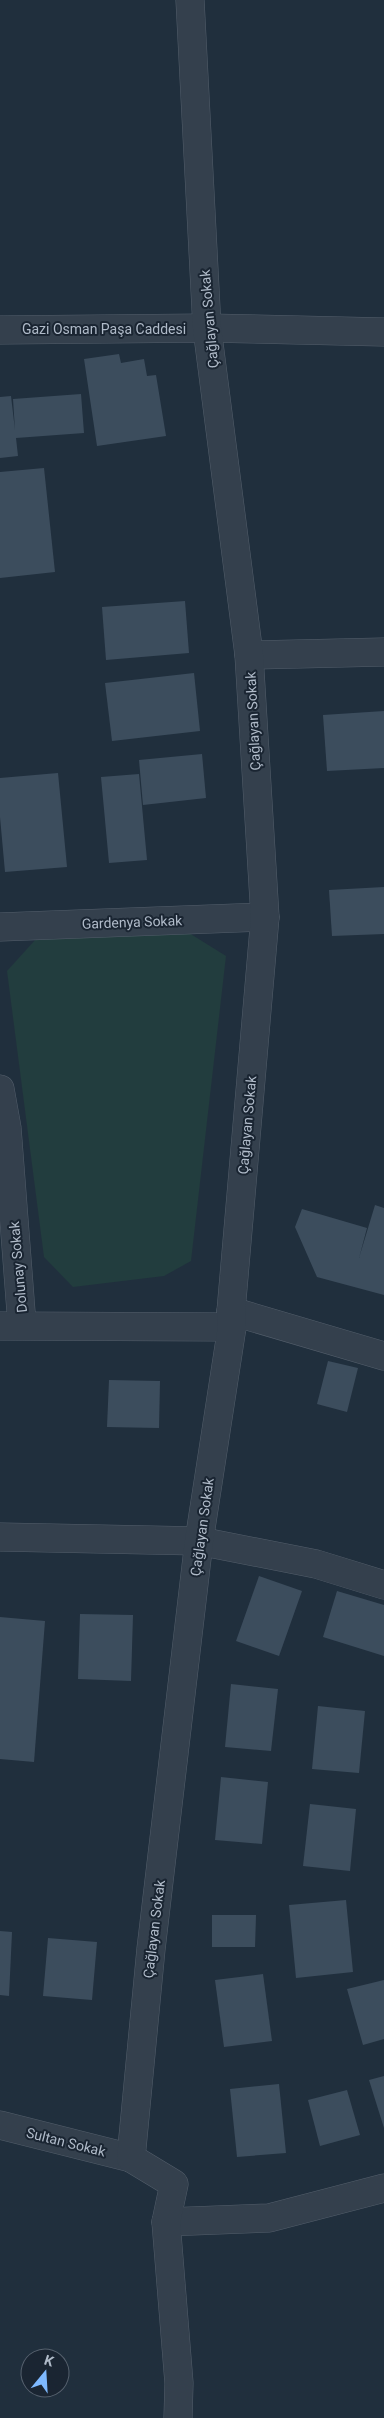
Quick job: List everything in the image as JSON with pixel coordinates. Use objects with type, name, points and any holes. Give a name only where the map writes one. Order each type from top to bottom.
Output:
[{"type":"street","name":"Çağlayan Sokak","points":[[131,2158],[151,1949],[199,1541],[231,1319],[265,917],[249,655],[207,328],[190,0]]},
{"type":"street","name":"Gazi Osman Paşa Caddesi","points":[[0,330],[207,328],[384,332]]},
{"type":"street","points":[[249,655],[384,652]]},
{"type":"street","name":"Gardenya Sokak","points":[[0,927],[265,917]]},
{"type":"street","name":"Dolunay Sokak","points":[[0,1089],[6,1128],[11,1326]]},
{"type":"street","points":[[11,1326],[231,1319],[384,1356]]},
{"type":"street","points":[[0,1537],[199,1541],[316,1564],[384,1585]]},
{"type":"street","name":"Sultan Sokak","points":[[0,2125],[131,2158]]},
{"type":"street","points":[[131,2158],[174,2184],[166,2222],[179,2383],[178,2418]]},
{"type":"street","points":[[166,2222],[269,2218],[384,2188]]},
{"type":"green space","points":[[181,928],[226,956],[191,1261],[164,1276],[73,1287],[44,1257],[7,971],[36,939]]},
{"type":"building","points":[[119,354],[121,363],[144,359],[147,376],[156,375],[166,436],[97,446],[84,359]]},
{"type":"building","points":[[81,394],[84,433],[16,438],[18,456],[0,458],[0,397],[11,396],[15,430],[13,399]]},
{"type":"building","points":[[44,468],[55,572],[0,578],[0,472]]},
{"type":"building","points":[[185,601],[189,653],[106,660],[102,607]]},
{"type":"building","points":[[194,673],[200,731],[112,741],[105,683]]},
{"type":"building","points":[[384,711],[384,768],[327,771],[323,715]]},
{"type":"building","points":[[202,754],[206,798],[143,805],[139,760]]},
{"type":"building","points":[[58,773],[67,867],[5,872],[0,817],[0,778]]},
{"type":"building","points":[[139,774],[147,860],[109,863],[101,777]]},
{"type":"building","points":[[384,887],[384,934],[332,936],[329,890]]},
{"type":"building","points":[[375,1205],[384,1208],[384,1295],[317,1277],[295,1227],[302,1209],[367,1228],[359,1258]]},
{"type":"building","points":[[328,1361],[358,1368],[347,1412],[317,1404]]},
{"type":"building","points":[[109,1380],[160,1381],[159,1428],[107,1427]]},
{"type":"building","points":[[259,1576],[302,1591],[279,1656],[236,1641]]},
{"type":"building","points":[[337,1591],[384,1605],[384,1656],[323,1637]]},
{"type":"building","points":[[80,1614],[133,1615],[131,1681],[78,1679]]},
{"type":"building","points":[[0,1617],[45,1621],[34,1762],[0,1759]]},
{"type":"building","points":[[231,1684],[278,1689],[271,1751],[225,1747]]},
{"type":"building","points":[[318,1706],[365,1711],[359,1773],[312,1769]]},
{"type":"building","points":[[221,1777],[268,1782],[262,1844],[215,1840]]},
{"type":"building","points":[[310,1804],[356,1809],[350,1871],[303,1866]]},
{"type":"building","points":[[346,1900],[353,1972],[296,1978],[289,1905]]},
{"type":"building","points":[[212,1915],[256,1915],[255,1947],[212,1947]]},
{"type":"building","points":[[0,1931],[12,1932],[9,1996],[0,1995]]},
{"type":"building","points":[[48,1938],[97,1942],[92,2000],[43,1996]]},
{"type":"building","points":[[263,1974],[272,2041],[224,2047],[215,1980]]},
{"type":"building","points":[[384,1980],[384,2039],[363,2045],[347,1989]]},
{"type":"building","points":[[384,2076],[384,2128],[369,2080]]},
{"type":"building","points":[[279,2084],[286,2153],[237,2157],[230,2089]]},
{"type":"building","points":[[347,2090],[360,2135],[320,2146],[308,2100]]}]
